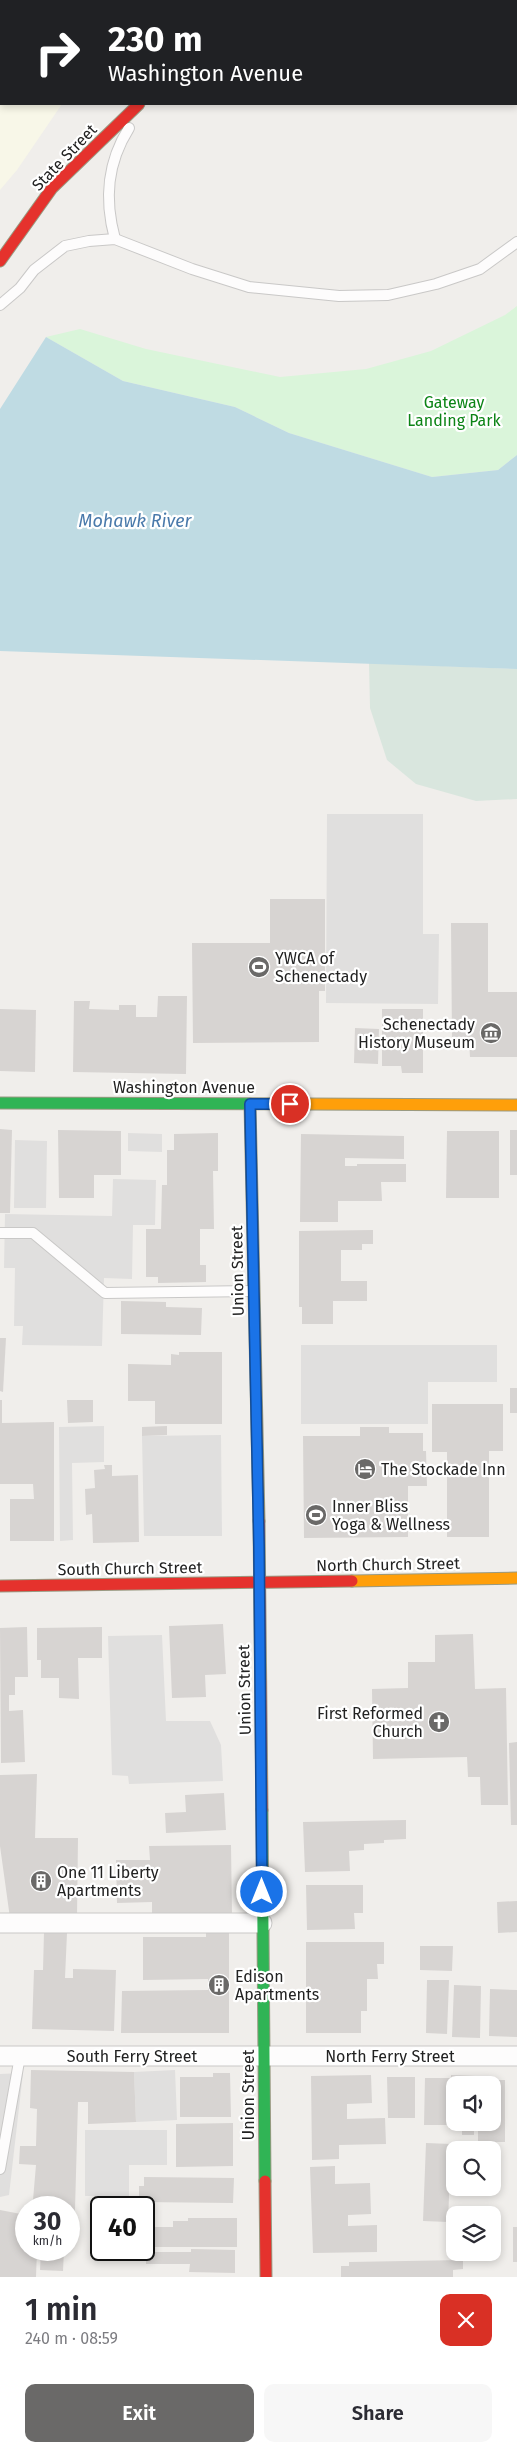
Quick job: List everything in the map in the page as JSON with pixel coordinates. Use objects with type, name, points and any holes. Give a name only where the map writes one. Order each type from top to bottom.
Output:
[{"type":"street","name":"State Street","points":[[0,261],[52,188],[137,105]]},
{"type":"street","name":"Washington Avenue","points":[[0,1103],[517,1105]]},
{"type":"street","name":"Union Street","points":[[250,1104],[260,1582],[266,2277]]},
{"type":"street","name":"North Church Street","points":[[260,1582],[517,1578]]},
{"type":"street","name":"South Church Street","points":[[0,1586],[260,1582]]},
{"type":"street","points":[[0,1922],[262,1923]]},
{"type":"street","name":"South Ferry Street","points":[[0,2056],[264,2057]]},
{"type":"street","name":"North Ferry Street","points":[[264,2057],[517,2056]]},
{"type":"lane","points":[[115,239],[110,221],[110,171],[122,138],[143,105]]},
{"type":"lane","points":[[0,304],[20,288],[34,270],[65,246],[115,239],[192,269],[249,286],[339,296],[388,295],[436,284],[480,269],[517,242]]},
{"type":"lane","points":[[0,1233],[32,1233],[104,1293],[254,1291]]},
{"type":"lane","points":[[0,2170],[20,2056]]},
{"type":"shaded area","points":[[0,105],[61,105],[17,170],[0,190]]},
{"type":"shaded area","points":[[369,663],[517,669],[517,799],[476,801],[416,784],[387,760],[370,708]]},
{"type":"shaded area","name":"YWCA of Schenectady","points":[[327,814],[423,814],[423,934],[439,934],[438,1004],[326,1003]]},
{"type":"shaded area","points":[[128,1133],[162,1134],[162,1152],[128,1151]]},
{"type":"shaded area","points":[[15,1140],[47,1141],[46,1208],[14,1208]]},
{"type":"shaded area","points":[[113,1179],[156,1180],[155,1225],[133,1225],[132,1279],[104,1278],[102,1346],[22,1345],[23,1326],[14,1326],[15,1268],[4,1268],[5,1214],[112,1216]]},
{"type":"shaded area","points":[[301,1345],[497,1345],[497,1382],[428,1382],[428,1424],[301,1424]]},
{"type":"shaded area","points":[[104,1426],[104,1462],[72,1463],[73,1540],[60,1541],[59,1427]]},
{"type":"shaded area","points":[[221,1435],[222,1536],[144,1536],[142,1436]]},
{"type":"shaded area","points":[[162,1635],[166,1721],[210,1721],[221,1745],[223,1781],[129,1784],[128,1776],[112,1775],[108,1636]]},
{"type":"shaded area","points":[[175,2070],[177,2120],[136,2122],[134,2072]]},
{"type":"shaded area","points":[[23,2073],[9,2195],[0,2197],[0,2074]]},
{"type":"shaded area","points":[[85,2130],[167,2130],[167,2165],[129,2165],[129,2196],[85,2196]]},
{"type":"green space","name":"Gateway Landing Park","points":[[517,306],[517,455],[498,470],[432,477],[289,433],[235,407],[123,381],[46,337],[80,329],[146,349],[280,377],[366,369],[431,351],[505,315]]},
{"type":"water","name":"Mohawk River","points":[[46,337],[123,381],[235,407],[289,433],[432,477],[498,470],[517,455],[517,669],[0,651],[0,409]]},
{"type":"building","name":"YWCA of Schenectady","points":[[270,899],[325,899],[325,991],[319,991],[319,1042],[193,1043],[192,943],[270,943]]},
{"type":"building","points":[[451,923],[488,923],[488,992],[517,992],[517,1057],[470,1057],[469,1041],[452,1041]]},
{"type":"building","points":[[158,996],[187,996],[186,1074],[73,1072],[74,1001],[90,1001],[89,1009],[119,1010],[119,1005],[136,1005],[136,1017],[157,1017]]},
{"type":"building","points":[[0,1009],[36,1010],[35,1072],[0,1071]]},
{"type":"building","points":[[382,1009],[423,1009],[423,1073],[402,1073],[401,1066],[382,1066]]},
{"type":"building","points":[[355,1028],[379,1029],[378,1064],[354,1063]]},
{"type":"building","points":[[0,1129],[12,1130],[10,1213],[0,1213]]},
{"type":"building","points":[[58,1130],[121,1131],[121,1175],[94,1175],[94,1198],[59,1198]]},
{"type":"building","points":[[510,1130],[517,1130],[517,1175],[510,1175]]},
{"type":"building","points":[[447,1131],[499,1131],[499,1198],[446,1198]]},
{"type":"building","points":[[218,1133],[218,1171],[213,1171],[214,1229],[200,1229],[200,1265],[206,1265],[206,1282],[158,1283],[158,1277],[146,1277],[146,1229],[161,1229],[162,1185],[167,1185],[167,1150],[174,1150],[174,1134]]},
{"type":"building","points":[[301,1134],[404,1136],[404,1159],[345,1158],[345,1166],[357,1166],[357,1164],[406,1164],[406,1182],[381,1182],[382,1201],[338,1201],[338,1222],[300,1222]]},
{"type":"building","points":[[373,1230],[373,1244],[362,1244],[362,1250],[341,1250],[341,1281],[367,1281],[367,1301],[333,1301],[333,1324],[302,1324],[302,1307],[299,1307],[299,1231]]},
{"type":"building","points":[[121,1301],[166,1302],[166,1307],[202,1308],[201,1335],[121,1334]]},
{"type":"building","points":[[0,1338],[6,1338],[3,1392],[0,1391]]},
{"type":"building","points":[[179,1352],[222,1352],[222,1424],[155,1424],[155,1401],[128,1401],[128,1364],[171,1365],[171,1354],[179,1355]]},
{"type":"building","points":[[510,1388],[517,1388],[517,1413],[510,1413]]},
{"type":"building","points":[[0,1400],[2,1400],[2,1423],[54,1422],[54,1541],[10,1541],[10,1499],[34,1499],[33,1484],[0,1484]]},
{"type":"building","points":[[67,1400],[93,1400],[93,1422],[68,1423]]},
{"type":"building","points":[[432,1404],[503,1404],[503,1451],[489,1451],[489,1537],[447,1537],[447,1452],[432,1452]]},
{"type":"building","points":[[167,1426],[167,1435],[142,1436],[142,1427]]},
{"type":"building","name":"The Stockade Inn","points":[[360,1427],[389,1427],[389,1433],[423,1433],[423,1451],[426,1451],[427,1486],[408,1486],[408,1537],[304,1538],[303,1436],[360,1436]]},
{"type":"building","points":[[104,1465],[112,1465],[112,1476],[138,1475],[139,1542],[93,1543],[92,1514],[86,1515],[85,1489],[95,1488],[94,1470],[105,1469]]},
{"type":"building","points":[[223,1624],[226,1674],[205,1675],[206,1697],[172,1698],[169,1626]]},
{"type":"building","points":[[27,1627],[28,1677],[15,1677],[15,1695],[9,1695],[9,1711],[23,1710],[25,1762],[1,1763],[0,1628]]},
{"type":"building","points":[[102,1627],[102,1658],[78,1658],[79,1699],[59,1698],[59,1678],[41,1678],[41,1660],[37,1660],[37,1628]]},
{"type":"building","name":"First Reformed Church","points":[[473,1634],[475,1689],[506,1688],[508,1805],[481,1805],[480,1777],[468,1777],[467,1757],[373,1759],[372,1689],[408,1688],[408,1662],[435,1662],[435,1635]]},
{"type":"building","points":[[517,1742],[517,1825],[511,1825],[509,1743]]},
{"type":"building","name":"One 11 Liberty Apartments","points":[[37,1774],[35,1838],[78,1838],[77,1916],[10,1918],[0,1846],[0,1775]]},
{"type":"building","points":[[224,1793],[226,1830],[166,1833],[165,1813],[186,1812],[185,1795]]},
{"type":"building","points":[[406,1820],[406,1839],[384,1840],[384,1843],[364,1844],[364,1850],[349,1851],[350,1871],[305,1872],[303,1822]]},
{"type":"building","points":[[231,1845],[232,1916],[152,1917],[152,1902],[117,1903],[116,1860],[150,1860],[149,1846]]},
{"type":"building","points":[[306,1885],[363,1885],[363,1913],[354,1913],[355,1929],[307,1930]]},
{"type":"building","points":[[517,1901],[517,1932],[498,1933],[497,1902]]},
{"type":"building","name":"Edison Apartments","points":[[206,1930],[229,1930],[229,2033],[121,2033],[122,1991],[208,1990],[208,1979],[143,1980],[143,1937],[206,1937]]},
{"type":"building","points":[[44,1932],[67,1933],[65,1978],[73,1978],[73,1969],[116,1970],[114,2031],[32,2029],[34,1970],[43,1970]]},
{"type":"building","points":[[306,1942],[384,1942],[384,1964],[377,1964],[378,1979],[367,1979],[367,2011],[361,2011],[361,2033],[306,2033]]},
{"type":"building","points":[[420,1946],[453,1946],[452,1971],[420,1970]]},
{"type":"building","points":[[427,1980],[449,1980],[447,2034],[426,2033]]},
{"type":"building","points":[[454,1985],[481,1986],[480,2038],[452,2037]]},
{"type":"building","points":[[490,1989],[517,1990],[517,2037],[489,2036]]},
{"type":"building","points":[[31,2070],[134,2072],[136,2122],[88,2124],[88,2102],[78,2102],[75,2196],[33,2196],[36,2165],[19,2164],[20,2146],[36,2146],[37,2109],[30,2108]]},
{"type":"building","points":[[213,2073],[230,2073],[231,2117],[180,2117],[180,2077],[213,2077]]},
{"type":"building","points":[[371,2075],[372,2103],[347,2104],[347,2119],[385,2118],[386,2144],[339,2145],[339,2159],[312,2160],[311,2076]]},
{"type":"building","points":[[387,2077],[415,2077],[415,2118],[388,2118]]},
{"type":"building","points":[[425,2078],[446,2078],[446,2125],[424,2125]]},
{"type":"building","points":[[501,2080],[505,2080],[505,2142],[478,2141],[478,2131],[501,2131]]},
{"type":"building","points":[[233,2123],[233,2166],[176,2167],[176,2124]]},
{"type":"building","points":[[462,2131],[474,2131],[474,2135],[462,2135]]},
{"type":"building","points":[[426,2143],[446,2144],[446,2196],[449,2196],[449,2206],[446,2206],[446,2222],[423,2221]]},
{"type":"building","points":[[335,2166],[335,2184],[370,2183],[371,2214],[348,2215],[348,2226],[377,2225],[377,2252],[313,2253],[310,2167]]},
{"type":"building","points":[[144,2177],[234,2178],[233,2203],[155,2202],[155,2196],[139,2196],[139,2186],[144,2186]]},
{"type":"building","points":[[0,2210],[15,2213],[15,2261],[37,2261],[36,2277],[0,2277]]},
{"type":"building","points":[[188,2218],[237,2218],[237,2247],[155,2247],[155,2227],[173,2227],[173,2221],[188,2221]]},
{"type":"building","points":[[513,2227],[517,2227],[517,2262],[513,2262]]},
{"type":"building","points":[[191,2249],[235,2250],[235,2273],[189,2272],[190,2264],[146,2264],[146,2261],[155,2261],[155,2252],[191,2252]]},
{"type":"building","points":[[40,2261],[63,2261],[63,2271],[40,2270]]},
{"type":"building","points":[[463,2261],[463,2269],[453,2270],[453,2277],[341,2277],[341,2266],[349,2266],[349,2262]]},
{"type":"traffic: fast","points":[[0,1103],[306,1104]]},
{"type":"traffic: fast","points":[[262,1810],[265,2181]]},
{"type":"traffic: slow","points":[[250,1104],[259,1521]]},
{"type":"traffic: slow","points":[[306,1104],[517,1105]]},
{"type":"traffic: slow","points":[[352,1581],[517,1578]]},
{"type":"traffic: jam","points":[[0,261],[52,188],[138,105]]},
{"type":"traffic: jam","points":[[259,1521],[262,1810]]},
{"type":"traffic: jam","points":[[0,1586],[352,1581]]},
{"type":"traffic: jam","points":[[265,2181],[266,2277]]},
{"type":"place","name":"YWCA of Schenectady","points":[[259,967]]},
{"type":"place","name":"Schenectady History Museum","points":[[491,1033]]},
{"type":"place","name":"The Stockade Inn","points":[[365,1469]]},
{"type":"place","name":"Inner Bliss Yoga & Wellness","points":[[316,1515]]},
{"type":"place","name":"First Reformed Church","points":[[439,1722]]},
{"type":"place","name":"One 11 Liberty Apartments","points":[[41,1881]]},
{"type":"place","name":"Edison Apartments","points":[[219,1985]]},
{"type":"route","points":[[262,1892],[259,1546],[250,1104],[290,1104]]}]
